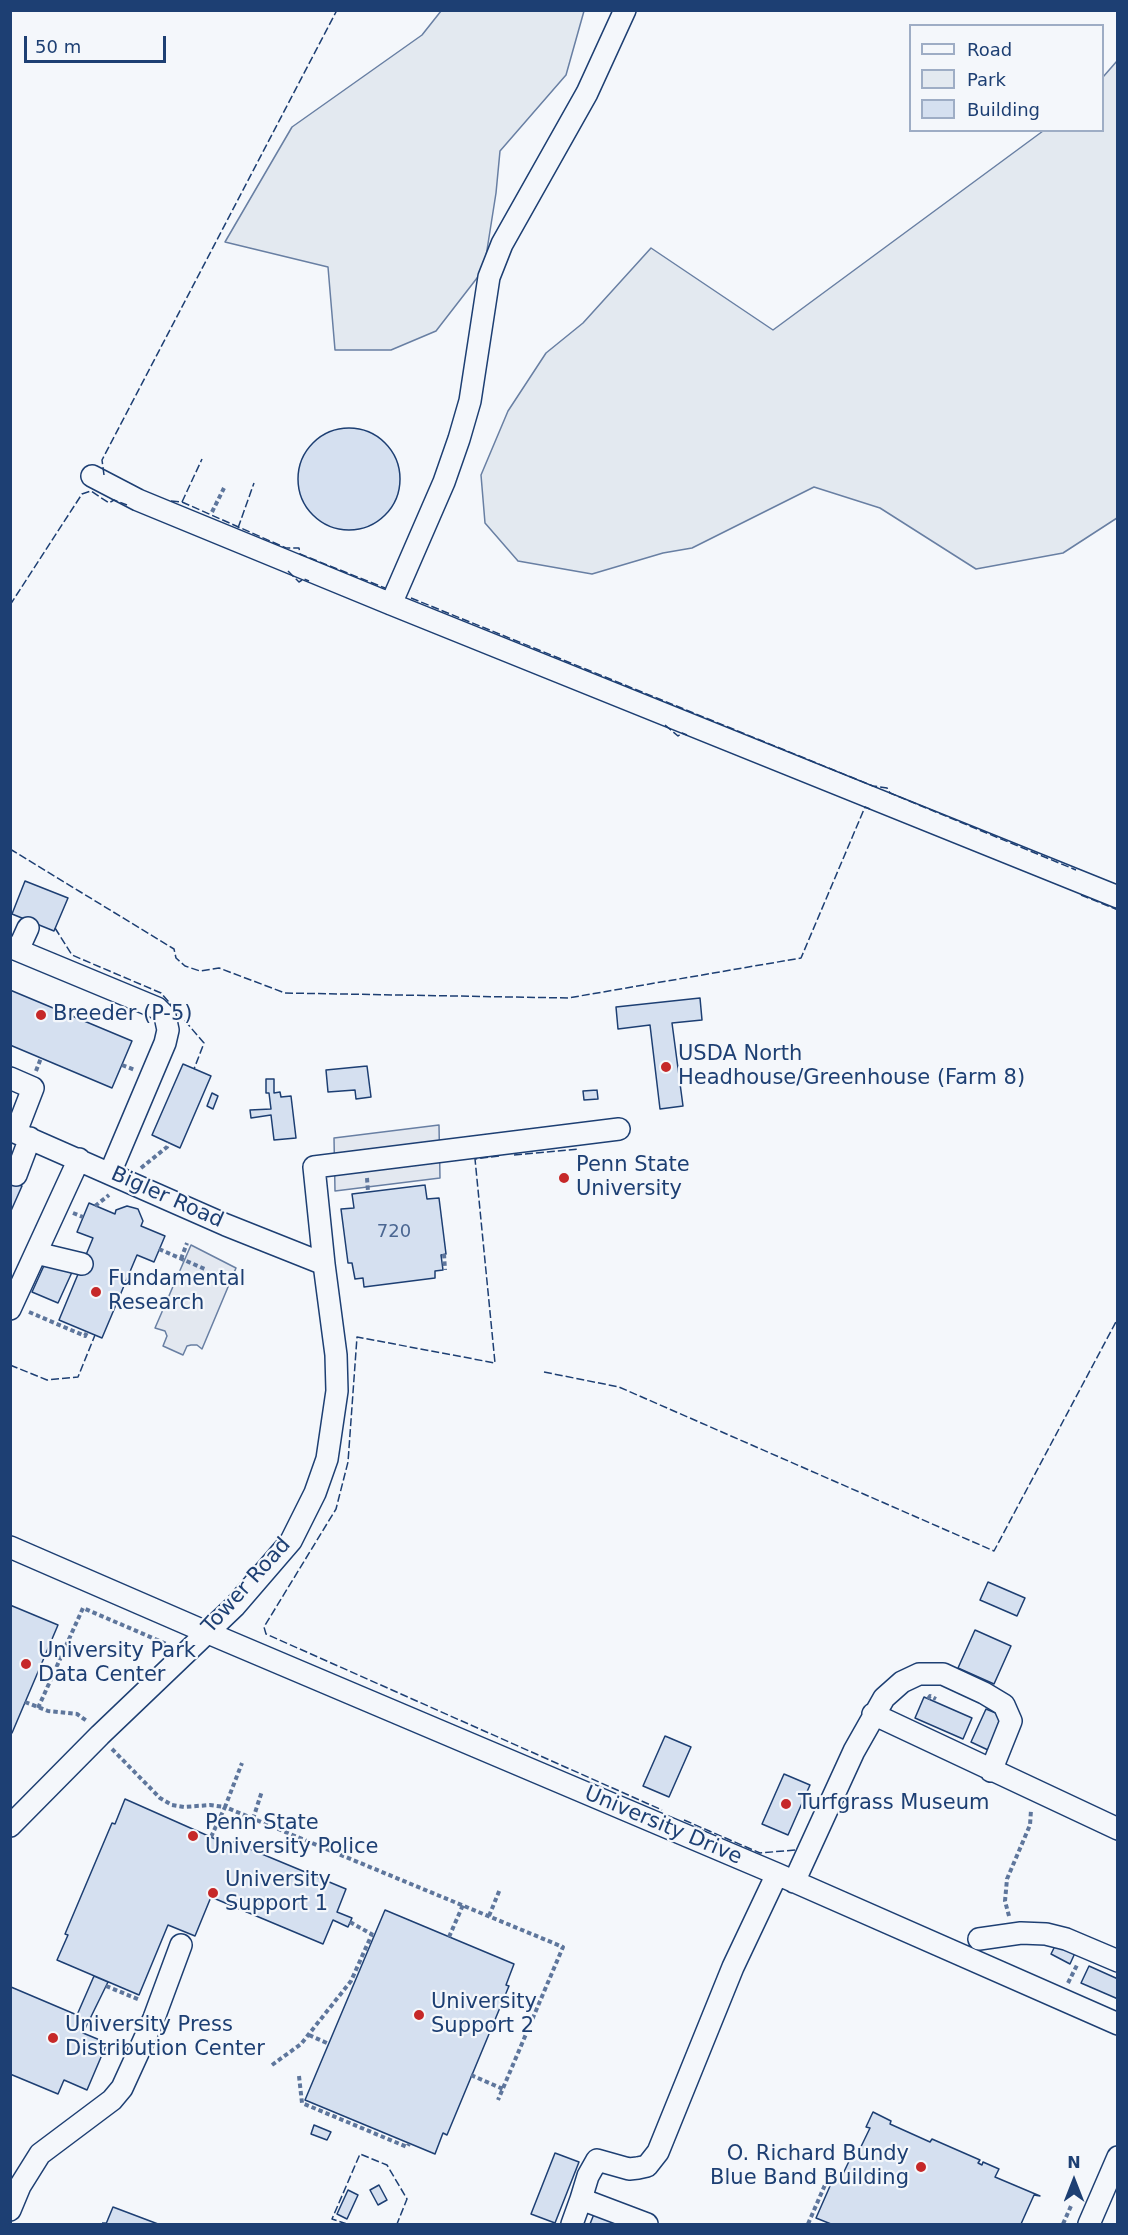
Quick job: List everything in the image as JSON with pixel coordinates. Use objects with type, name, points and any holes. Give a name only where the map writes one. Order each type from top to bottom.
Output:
[{"type":"street","points":[[391,604],[444,482],[459,440],[470,401],[489,277],[502,244],[587,93],[625,10]]},
{"type":"street","points":[[92,476],[138,500],[391,604],[1118,897]]},
{"type":"street","points":[[28,928],[14,948],[157,1008],[165,1016],[168,1030],[165,1043],[112,1181]]},
{"type":"street","points":[[10,1078],[33,1088],[19,1134],[16,1175]]},
{"type":"street","name":"Tower Road","points":[[10,1826],[99,1735],[235,1606],[291,1541],[315,1493],[327,1459],[337,1391],[336,1355],[314,1167],[619,1129]]},
{"type":"street","name":"Bigler Road","points":[[19,1134],[79,1159],[112,1181],[324,1264]]},
{"type":"street","points":[[12,1307],[79,1159]]},
{"type":"street","points":[[36,1253],[82,1264]]},
{"type":"street","name":"University Drive","points":[[10,1547],[786,1878],[1118,2024]]},
{"type":"street","points":[[572,2224],[588,2176],[597,2160],[629,2169],[638,2168],[647,2166],[658,2152],[733,1967],[786,1878],[873,1714],[884,1698],[902,1682],[919,1674],[943,1674],[1004,1705],[1011,1721],[991,1771]]},
{"type":"street","points":[[873,1714],[1118,1829]]},
{"type":"street","points":[[979,1939],[1016,1934],[1046,1934],[1066,1939],[1118,1961]]},
{"type":"street","points":[[10,2210],[20,2186],[40,2154],[112,2100],[122,2088],[158,2007],[181,1945]]},
{"type":"street","points":[[1089,2224],[1118,2157]]},
{"type":"street","points":[[581,2199],[647,2224]]},
{"type":"path","points":[[205,526],[224,488]]},
{"type":"path","points":[[133,1175],[168,1147],[169,1143]]},
{"type":"path","points":[[95,1206],[112,1181]]},
{"type":"path","points":[[181,1259],[187,1243]]},
{"type":"path","points":[[159,1249],[207,1270]]},
{"type":"path","points":[[444,1254],[445,1270]]},
{"type":"path","points":[[12,1307],[85,1336],[87,1332]]},
{"type":"path","points":[[38,1708],[83,1608],[170,1645]]},
{"type":"path","points":[[928,1699],[930,1696],[936,1699]]},
{"type":"path","points":[[25,1702],[60,1714],[77,1714],[90,1724]]},
{"type":"path","points":[[112,1749],[160,1798],[172,1805],[225,1807],[563,1947],[498,2100]]},
{"type":"path","points":[[211,1838],[242,1763]]},
{"type":"path","points":[[253,1819],[262,1791]]},
{"type":"path","points":[[1016,1934],[1008,1912],[1006,1889],[1011,1869],[1030,1825],[1032,1813],[1029,1804]]},
{"type":"path","points":[[489,1916],[500,1889]]},
{"type":"path","points":[[449,1937],[463,1905]]},
{"type":"path","points":[[272,2065],[309,2035],[355,1975],[373,1935],[350,1922]]},
{"type":"path","points":[[106,1986],[158,2007]]},
{"type":"path","points":[[309,2035],[329,2043]]},
{"type":"path","points":[[471,2075],[503,2089]]},
{"type":"path","points":[[299,2076],[302,2103],[310,2104],[407,2147],[409,2144]]},
{"type":"path","points":[[808,2224],[831,2170],[843,2175]]},
{"type":"path","points":[[1063,2224],[1071,2206]]},
{"type":"green space","points":[[441,11],[584,11],[566,75],[500,151],[484,269],[436,331],[391,350],[335,350],[328,267],[225,242],[292,127],[422,35]]},
{"type":"green space","points":[[1117,61],[1117,518],[1063,553],[976,569],[880,508],[814,487],[692,548],[663,553],[592,574],[518,561],[485,523],[481,475],[508,411],[546,353],[583,323],[651,248],[773,330],[1042,132],[1104,132],[1104,76]]},
{"type":"shaded area","points":[[439,1125],[440,1178],[335,1191],[334,1138]]},
{"type":"shaded area","points":[[191,1245],[236,1268],[202,1349],[197,1345],[187,1346],[183,1355],[163,1346],[167,1336],[165,1331],[155,1328]]},
{"type":"building","points":[[349,428],[369,432],[385,443],[396,459],[400,479],[396,499],[385,515],[369,526],[349,530],[329,526],[313,515],[302,499],[298,479],[302,459],[313,443],[329,432]]},
{"type":"building","points":[[25,881],[68,898],[54,931],[12,914]]},
{"type":"building","name":"Breeder (P-5)","points":[[10,990],[132,1041],[112,1088],[10,1045]]},
{"type":"building","name":"USDA North Headhouse/Greenhouse (Farm 8)","points":[[700,998],[702,1020],[672,1023],[683,1106],[660,1109],[650,1025],[618,1029],[616,1007]]},
{"type":"building","points":[[183,1064],[211,1076],[180,1148],[152,1135]]},
{"type":"building","points":[[367,1066],[371,1097],[356,1099],[355,1090],[328,1092],[326,1070]]},
{"type":"building","points":[[266,1079],[274,1079],[274,1093],[280,1092],[281,1097],[291,1096],[296,1138],[274,1140],[271,1115],[251,1118],[250,1110],[271,1109],[269,1093],[266,1093]]},
{"type":"building","points":[[597,1090],[598,1099],[584,1100],[583,1091]]},
{"type":"building","points":[[212,1093],[218,1096],[213,1109],[207,1106]]},
{"type":"building","points":[[10,1181],[22,1186],[10,1213]]},
{"type":"building","points":[[425,1185],[427,1199],[439,1198],[446,1254],[441,1255],[443,1270],[435,1271],[435,1278],[364,1287],[363,1278],[355,1279],[352,1263],[348,1263],[341,1209],[354,1208],[352,1194]]},
{"type":"building","name":"Fundamental Research","points":[[89,1203],[115,1214],[116,1210],[127,1206],[138,1209],[143,1221],[141,1226],[165,1236],[154,1262],[137,1255],[102,1338],[59,1320],[93,1238],[77,1232]]},
{"type":"building","points":[[47,1259],[73,1270],[58,1303],[32,1292]]},
{"type":"building","points":[[988,1582],[1025,1598],[1017,1616],[980,1600]]},
{"type":"building","name":"University Park Data Center","points":[[10,1605],[58,1625],[12,1733],[10,1733]]},
{"type":"building","points":[[975,1630],[1011,1646],[994,1684],[958,1668]]},
{"type":"building","points":[[924,1697],[972,1718],[963,1739],[915,1718]]},
{"type":"building","points":[[986,1709],[1003,1716],[988,1750],[971,1742]]},
{"type":"building","points":[[665,1736],[691,1747],[669,1797],[643,1786]]},
{"type":"building","name":"Turfgrass Museum","points":[[784,1774],[810,1785],[788,1835],[762,1824]]},
{"type":"building","name":"University Support 1","points":[[125,1799],[231,1846],[233,1842],[346,1889],[337,1912],[352,1918],[348,1927],[333,1920],[323,1944],[211,1897],[195,1936],[168,1925],[139,1995],[57,1960],[68,1935],[65,1934],[112,1823],[115,1824]]},
{"type":"building","name":"University Support 2","points":[[385,1910],[514,1964],[506,1985],[509,1986],[447,2135],[443,2133],[435,2154],[305,2100]]},
{"type":"building","points":[[1056,1944],[1075,1953],[1070,1964],[1051,1954]]},
{"type":"building","points":[[1089,1966],[1118,1979],[1118,1999],[1081,1983]]},
{"type":"building","name":"University Press Distribution Center","points":[[94,1976],[108,1982],[83,2033],[107,2043],[87,2090],[64,2080],[58,2094],[10,2074],[11,1987],[77,2015]]},
{"type":"building","name":"O. Richard Bundy Blue Band Building","points":[[873,2112],[891,2121],[890,2124],[930,2142],[932,2139],[980,2160],[978,2163],[982,2165],[983,2162],[999,2169],[995,2177],[1040,2196],[1034,2195],[1021,2224],[831,2224],[816,2218],[833,2175],[841,2178],[852,2155],[856,2157],[870,2128],[866,2127]]},
{"type":"building","points":[[314,2125],[331,2132],[327,2140],[311,2134]]},
{"type":"building","points":[[555,2153],[579,2162],[555,2223],[531,2214]]},
{"type":"building","points":[[379,2185],[387,2200],[378,2205],[370,2190]]},
{"type":"building","points":[[348,2190],[358,2195],[347,2219],[337,2214]]},
{"type":"building","points":[[113,2207],[158,2224],[106,2224]]},
{"type":"building","points":[[594,2214],[623,2224],[590,2224]]},
{"type":"fence","points":[[104,475],[102,460],[337,10]]},
{"type":"fence","points":[[182,502],[202,459]]},
{"type":"fence","points":[[238,528],[254,483]]},
{"type":"fence","points":[[10,605],[82,494],[91,491],[109,503],[114,500],[127,505]]},
{"type":"fence","points":[[171,501],[182,502],[286,548],[299,548],[300,554],[385,588]]},
{"type":"fence","points":[[288,571],[299,582],[304,579],[309,581]]},
{"type":"fence","points":[[411,598],[873,786],[887,788],[890,793],[1076,870]]},
{"type":"fence","points":[[665,725],[678,736],[682,733],[687,735]]},
{"type":"fence","points":[[10,849],[174,949],[176,958],[185,966],[200,971],[219,968],[285,993],[568,998],[801,958],[865,807],[870,809]]},
{"type":"fence","points":[[1081,895],[1118,910]]},
{"type":"fence","points":[[55,928],[72,955],[161,993],[204,1043],[194,1069]]},
{"type":"fence","points":[[514,1155],[579,1149]]},
{"type":"fence","points":[[499,1156],[475,1159],[495,1363],[357,1337],[348,1462],[336,1509],[264,1627],[266,1634],[662,1810]]},
{"type":"fence","points":[[544,1372],[619,1387],[994,1551],[1118,1318]]},
{"type":"fence","points":[[10,1365],[47,1380],[78,1377],[95,1335]]},
{"type":"fence","points":[[684,1820],[760,1853],[795,1850]]},
{"type":"fence","points":[[347,2224],[332,2219],[360,2154],[387,2165],[407,2199],[397,2224]]},
{"type":"place","name":"Breeder (P-5)","points":[[41,1015]]},
{"type":"place","name":"USDA North Headhouse/Greenhouse (Farm 8)","points":[[666,1067]]},
{"type":"place","name":"Penn State University","points":[[564,1178]]},
{"type":"place","name":"Fundamental Research","points":[[96,1292]]},
{"type":"place","name":"University Park Data Center","points":[[26,1664]]},
{"type":"place","name":"Turfgrass Museum","points":[[786,1804]]},
{"type":"place","name":"Penn State University Police","points":[[193,1836]]},
{"type":"place","name":"University Support 1","points":[[213,1893]]},
{"type":"place","name":"University Support 2","points":[[419,2015]]},
{"type":"place","name":"University Press Distribution Center","points":[[53,2038]]},
{"type":"place","name":"O. Richard Bundy Blue Band Building","points":[[921,2167]]}]
